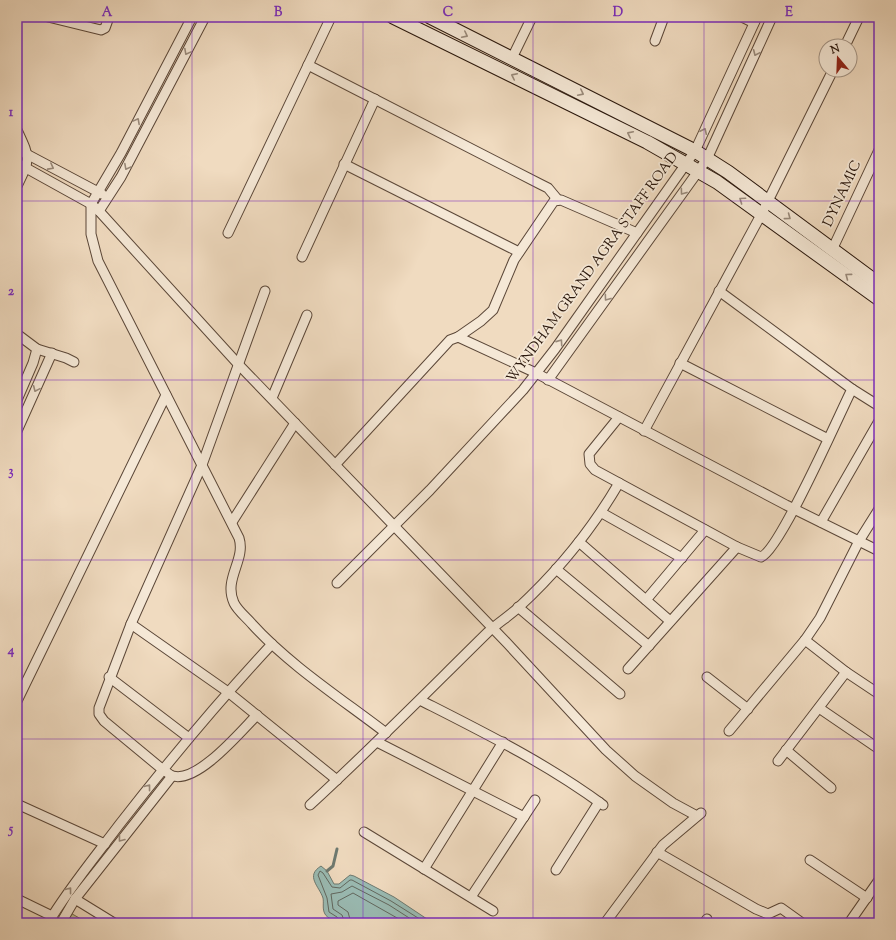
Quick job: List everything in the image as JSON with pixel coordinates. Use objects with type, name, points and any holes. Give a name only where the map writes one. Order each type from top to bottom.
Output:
[{"type":"street","points":[[48,17],[101,30],[105,28],[109,17]]},
{"type":"street","points":[[192,17],[91,204],[91,234],[98,261],[232,522],[241,545],[241,553],[231,586],[234,602],[239,610],[272,644],[386,733]]},
{"type":"street","points":[[99,211],[121,177],[205,17]]},
{"type":"street","points":[[228,233],[331,17]]},
{"type":"street","points":[[393,17],[647,142],[686,164],[717,182],[762,213],[879,299]]},
{"type":"street","points":[[430,17],[695,151],[728,172],[879,284]]},
{"type":"street","points":[[512,58],[532,17]]},
{"type":"street","points":[[655,41],[664,17]]},
{"type":"street","points":[[742,17],[756,20]]},
{"type":"street","points":[[548,380],[707,159],[772,17]]},
{"type":"street","points":[[849,38],[859,17]]},
{"type":"street","name":"WYNDHAM GRAND AGRA STAFF ROAD","points":[[337,582],[395,526],[518,395],[536,373],[695,151],[756,20]]},
{"type":"street","points":[[308,65],[548,188],[558,200],[636,233]]},
{"type":"street","points":[[644,431],[762,213],[829,78]]},
{"type":"street","points":[[302,257],[374,99]]},
{"type":"street","points":[[17,130],[28,155],[26,168],[17,186]]},
{"type":"street","points":[[17,149],[108,197]]},
{"type":"street","name":"DYNAMIC","points":[[832,250],[879,150]]},
{"type":"street","points":[[17,163],[91,204],[99,211],[239,365],[395,526],[606,750],[636,776],[673,803],[700,814],[674,834],[657,852],[605,923]]},
{"type":"street","points":[[344,164],[519,252]]},
{"type":"street","points":[[335,465],[450,340],[458,337],[485,318],[493,310],[508,270],[552,202],[558,200]]},
{"type":"street","points":[[257,715],[222,752],[201,768],[182,776],[172,776],[101,717],[99,708],[109,677],[131,624],[202,465],[265,291]]},
{"type":"street","points":[[719,291],[852,389],[879,406]]},
{"type":"street","points":[[272,398],[306,315]]},
{"type":"street","points":[[17,334],[37,349],[74,362]]},
{"type":"street","points":[[458,337],[536,373],[795,509],[879,550]]},
{"type":"street","points":[[17,400],[33,363],[37,349]]},
{"type":"street","points":[[17,431],[52,353]]},
{"type":"street","points":[[680,362],[828,439]]},
{"type":"street","points":[[619,417],[589,454],[588,459],[590,464],[596,470],[737,547],[755,556],[761,557],[766,555],[795,509],[852,389]]},
{"type":"street","points":[[17,701],[166,395]]},
{"type":"street","points":[[821,522],[879,421]]},
{"type":"street","points":[[232,522],[295,423]]},
{"type":"street","points":[[310,805],[556,569],[602,513],[620,483]]},
{"type":"street","points":[[729,730],[805,640],[820,618],[859,541],[879,509]]},
{"type":"street","points":[[602,513],[682,558]]},
{"type":"street","points":[[646,600],[705,530]]},
{"type":"street","points":[[579,542],[670,621]]},
{"type":"street","points":[[628,669],[737,547]]},
{"type":"street","points":[[556,569],[648,646]]},
{"type":"street","points":[[518,607],[620,694]]},
{"type":"street","points":[[131,624],[228,692],[337,780]]},
{"type":"street","points":[[805,640],[846,672],[879,694]]},
{"type":"street","points":[[17,899],[50,919],[65,896],[162,769],[228,692],[272,644]]},
{"type":"street","points":[[778,761],[846,672]]},
{"type":"street","points":[[109,677],[189,738]]},
{"type":"street","points":[[708,677],[748,709]]},
{"type":"street","points":[[420,700],[503,742],[564,777],[601,804],[556,870]]},
{"type":"street","points":[[819,708],[879,749]]},
{"type":"street","points":[[377,742],[524,817]]},
{"type":"street","points":[[424,869],[503,742]]},
{"type":"street","points":[[786,750],[831,788]]},
{"type":"street","points":[[61,923],[75,899],[172,776]]},
{"type":"street","points":[[471,897],[535,800]]},
{"type":"street","points":[[17,804],[105,844]]},
{"type":"street","points":[[364,832],[493,911]]},
{"type":"street","points":[[657,852],[756,909],[768,914],[782,909],[802,923]]},
{"type":"street","points":[[810,860],[867,898]]},
{"type":"street","points":[[850,923],[878,883]]},
{"type":"street","points":[[75,899],[114,923]]},
{"type":"shaded area","points":[[67,911],[88,923],[58,923]]},
{"type":"water","points":[[321,866],[327,871],[334,884],[339,884],[350,875],[354,876],[394,897],[433,923],[337,923],[325,914],[323,898],[314,881],[314,874]]},
{"type":"waterway","points":[[327,871],[333,866],[337,849]]}]
